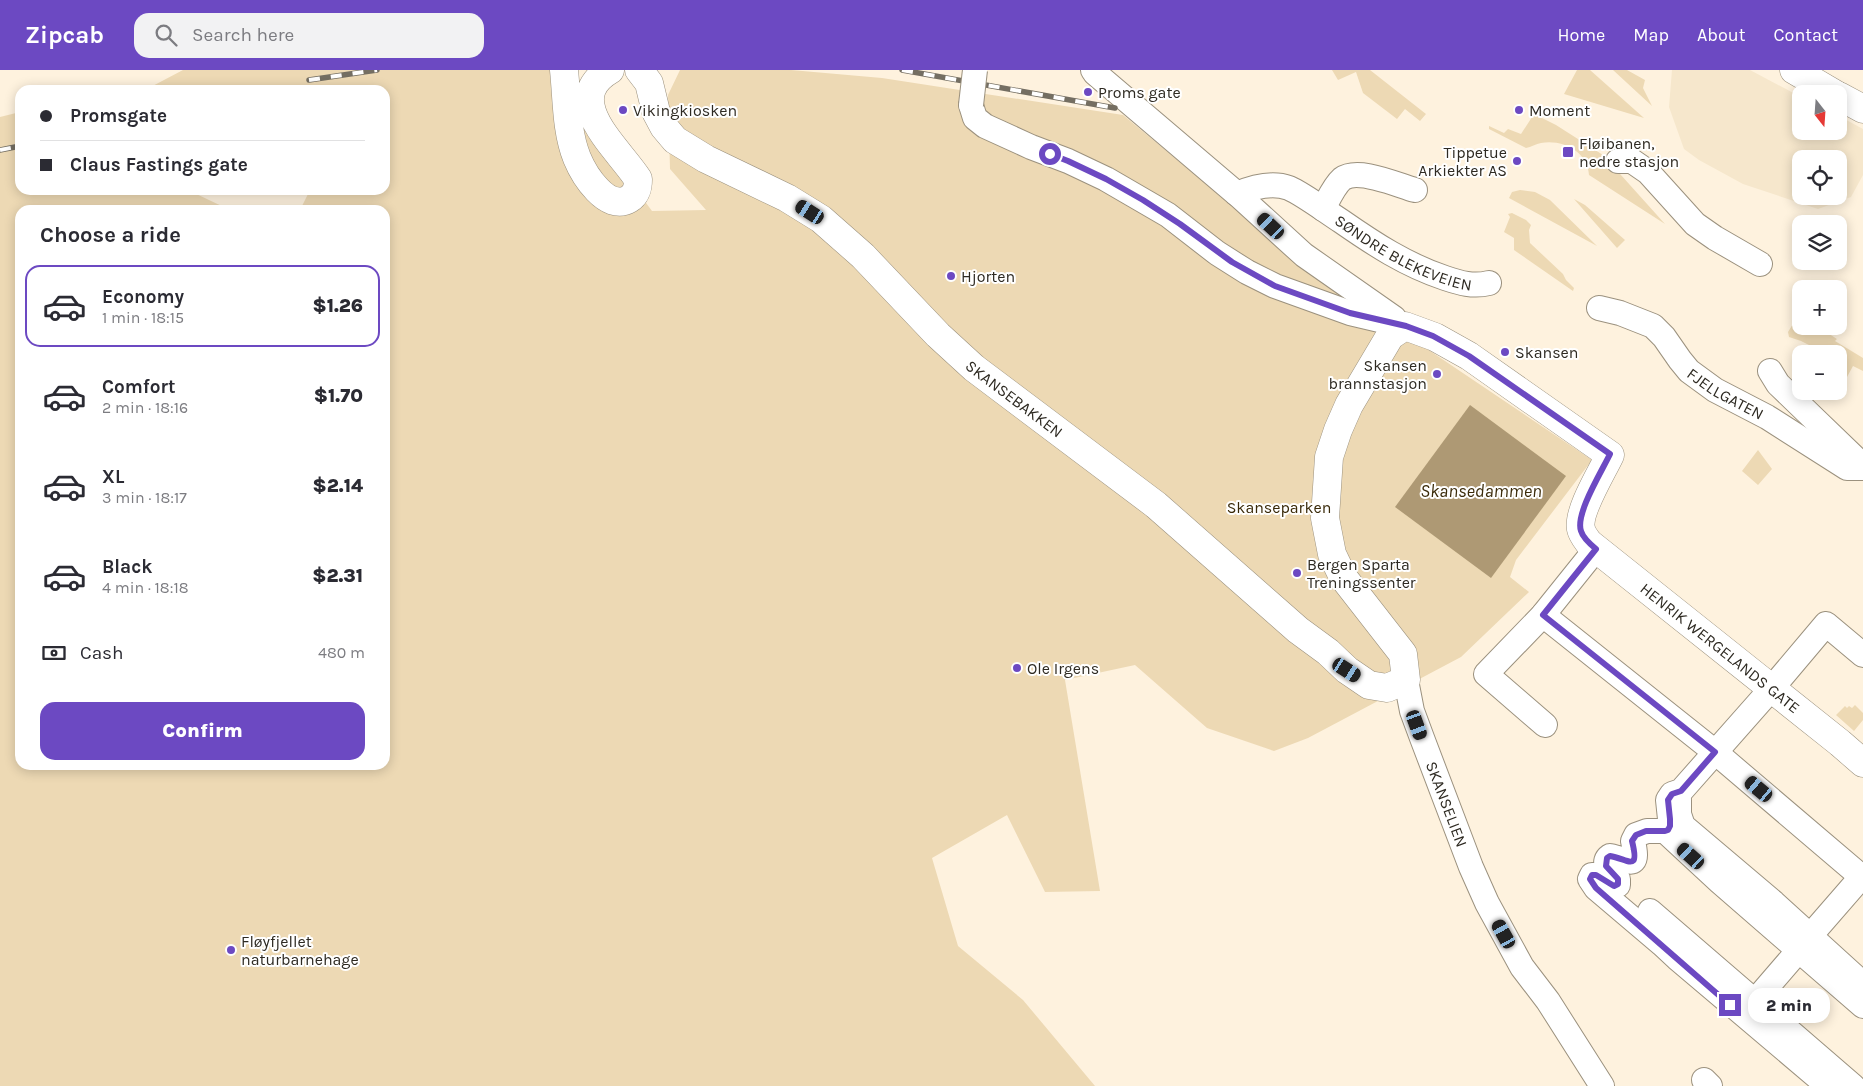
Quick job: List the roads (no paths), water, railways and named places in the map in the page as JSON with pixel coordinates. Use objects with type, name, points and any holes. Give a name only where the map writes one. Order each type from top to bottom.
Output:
[{"type":"street","points":[[564,70],[572,139],[577,158],[597,190],[608,198],[618,201],[627,200],[634,195],[638,187],[638,179],[596,122],[591,110],[590,98],[592,86],[602,75],[610,70]]},
{"type":"street","points":[[975,70],[970,105],[975,118],[985,126],[1106,179],[1168,215],[1247,272],[1275,286],[1350,313],[1406,326],[1433,336],[1469,356],[1610,454],[1586,501],[1580,520],[1588,540],[1543,615],[1486,674],[1545,725]]},
{"type":"street","points":[[1794,70],[1820,85]]},
{"type":"street","points":[[1094,72],[1237,194],[1304,255],[1406,326]]},
{"type":"street","name":"SKANSEBAKKEN","points":[[647,74],[656,112],[664,127],[675,140],[706,159],[787,198],[821,219],[863,256],[938,335],[974,368],[1156,505],[1298,630],[1328,652],[1347,670],[1369,685],[1387,688],[1406,680]]},
{"type":"street","points":[[1848,101],[1863,109]]},
{"type":"street","points":[[1618,161],[1632,161],[1648,172],[1695,224],[1760,264]]},
{"type":"street","name":"SØNDRE BLEKEVEIEN","points":[[1322,209],[1339,182],[1350,176],[1365,175],[1415,190]]},
{"type":"street","name":"SØNDRE BLEKEVEIEN","points":[[1237,194],[1250,188],[1266,185],[1289,188],[1375,244],[1417,268],[1466,284],[1479,286],[1489,283]]},
{"type":"street","name":"FJELLGATEN","points":[[1599,308],[1620,312],[1653,326],[1664,337],[1689,371],[1715,390],[1767,417],[1848,468],[1863,467]]},
{"type":"street","name":"SKANSELIEN","points":[[1406,326],[1390,336],[1349,404],[1329,457],[1325,518],[1332,554],[1342,578],[1403,654],[1412,711],[1471,867],[1487,902],[1522,966],[1548,1001],[1602,1086]]},
{"type":"street","points":[[1770,371],[1778,384],[1863,467]]},
{"type":"street","name":"HENRIK WERGELANDS GATE","points":[[1588,540],[1863,763]]},
{"type":"street","points":[[1543,615],[1715,752],[1863,876],[1756,1001]]},
{"type":"street","points":[[1665,831],[1670,826],[1668,800],[1672,794],[1681,791],[1826,624],[1863,655]]},
{"type":"street","points":[[1681,791],[1678,814],[1682,826],[1774,903],[1804,943],[1863,1006]]},
{"type":"street","points":[[1607,886],[1618,879],[1606,866],[1607,858],[1610,856],[1628,862],[1632,861],[1635,858],[1632,841],[1636,835],[1653,830],[1665,831],[1720,882],[1863,984]]},
{"type":"street","points":[[1607,886],[1756,1001],[1853,1086]]},
{"type":"street","points":[[1607,886],[1757,1028],[1828,1086]]},
{"type":"water","name":"Skansedammen","points":[[1470,405],[1566,476],[1491,578],[1395,507]]},
{"type":"railway","points":[[309,80],[377,70]]},
{"type":"railway","points":[[902,70],[1115,108]]},
{"type":"railway","points":[[0,150],[15,147]]},
{"type":"place","name":"Proms gate","points":[[1088,92]]},
{"type":"place","name":"Vikingkiosken","points":[[623,110]]},
{"type":"place","name":"Moment","points":[[1519,110]]},
{"type":"place","name":"Fløibanen, nedre stasjon","points":[[1568,152]]},
{"type":"place","name":"Tippetue Arkiekter AS","points":[[1517,161]]},
{"type":"place","name":"Hjorten","points":[[951,276]]},
{"type":"place","name":"Skansen","points":[[1505,352]]},
{"type":"place","name":"Skansen brannstasjon","points":[[1437,374]]},
{"type":"place","name":"Bergen Sparta Treningssenter","points":[[1297,573]]},
{"type":"place","name":"Ole Irgens","points":[[1017,668]]},
{"type":"place","name":"Fløyfjellet naturbarnehage","points":[[231,950]]},
{"type":"park label","name":"Skanseparken","points":[[1279,507]]}]
